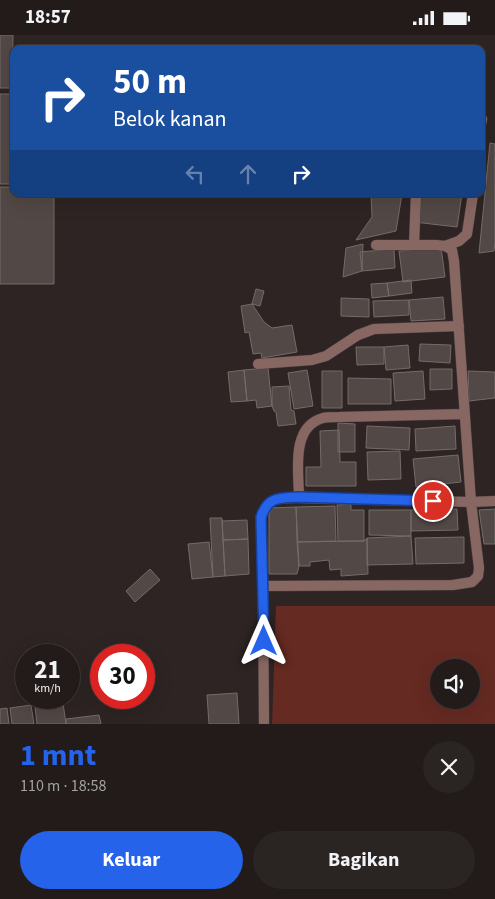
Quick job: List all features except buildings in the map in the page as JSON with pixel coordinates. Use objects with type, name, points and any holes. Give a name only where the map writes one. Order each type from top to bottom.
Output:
[{"type":"street","points":[[414,245],[416,197]]},
{"type":"street","points":[[376,245],[445,245],[458,241],[467,234],[473,197]]},
{"type":"street","points":[[263,586],[453,585],[472,582],[478,576],[479,568],[471,502],[464,414],[454,261],[452,250],[445,245]]},
{"type":"street","points":[[258,364],[312,360],[326,356],[358,335],[374,329],[459,326]]},
{"type":"street","points":[[299,497],[299,447],[301,437],[314,422],[323,418],[338,417],[464,414]]},
{"type":"street","points":[[264,724],[261,517],[264,509],[271,501],[281,498],[299,497],[495,501]]},
{"type":"shaded area","points":[[276,606],[495,606],[495,724],[272,724]]},
{"type":"route","points":[[264,641],[261,517],[264,509],[271,501],[281,498],[299,497],[433,501]]}]
